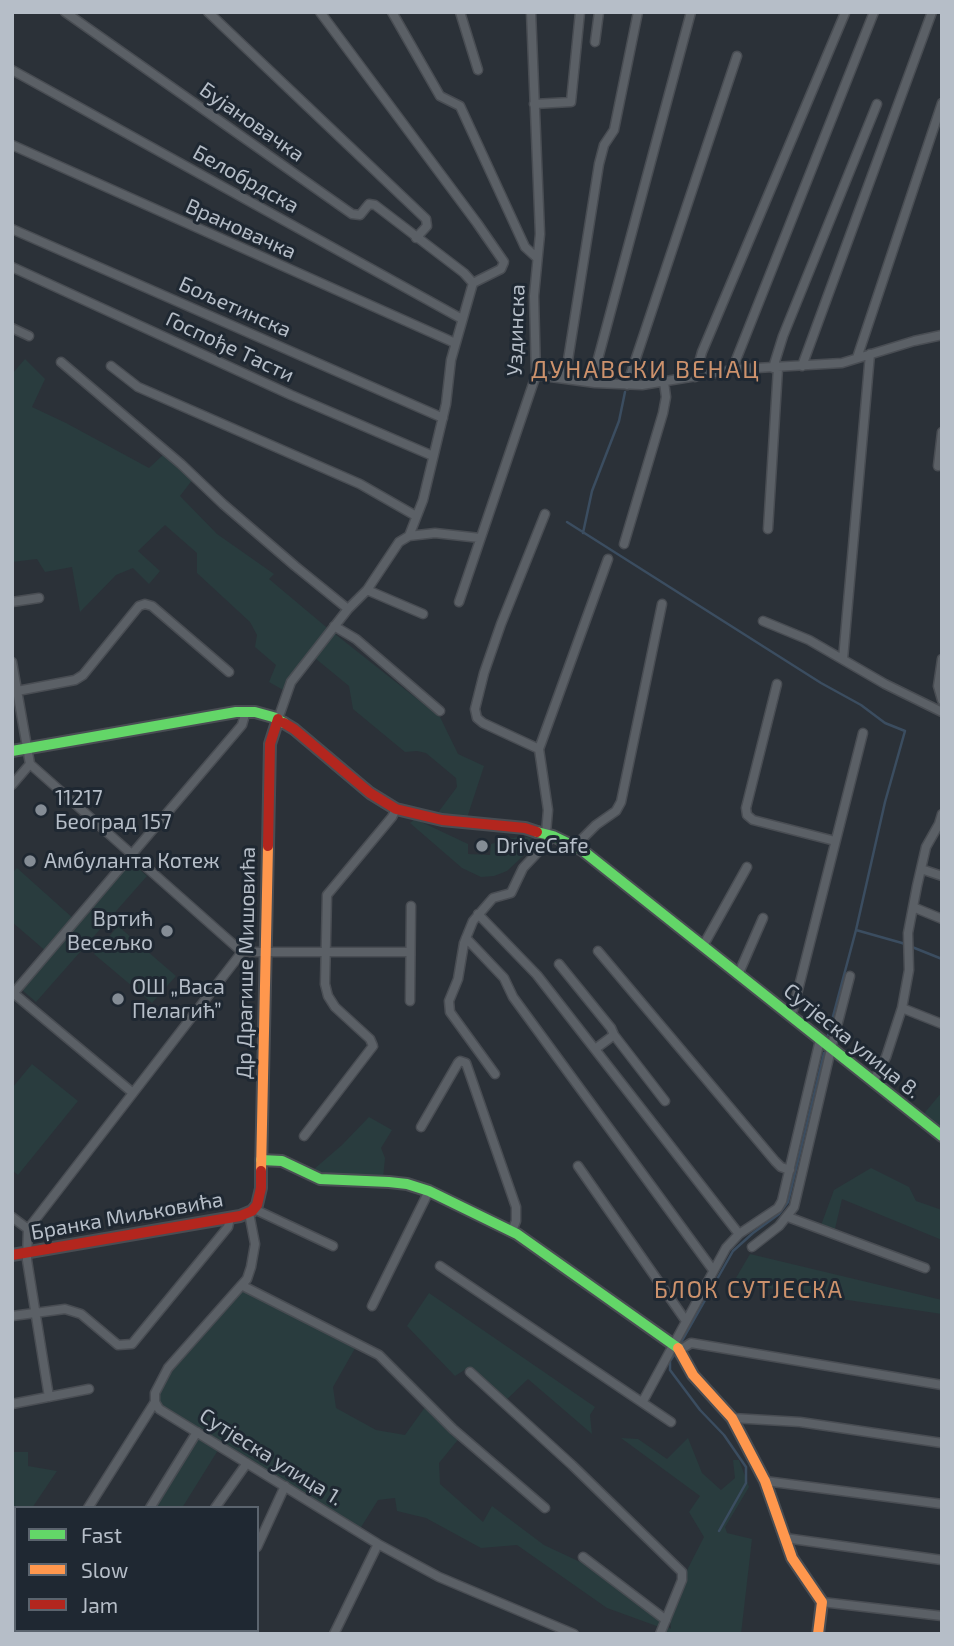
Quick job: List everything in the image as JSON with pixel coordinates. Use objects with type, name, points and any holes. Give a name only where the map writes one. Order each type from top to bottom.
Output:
[{"type":"street","name":"Бујановачка","points":[[65,12],[352,214],[360,215],[372,204],[416,238]]},
{"type":"street","points":[[208,12],[426,219],[427,226],[416,238],[464,273],[473,284]]},
{"type":"street","points":[[320,12],[504,262],[504,266],[473,284],[449,371],[443,418],[423,500],[409,537]]},
{"type":"street","name":"Уздинска","points":[[392,12],[440,96],[460,106],[525,247],[536,257],[536,375],[458,602]]},
{"type":"street","points":[[460,12],[478,70]]},
{"type":"street","points":[[531,12],[540,234],[536,257]]},
{"type":"street","points":[[534,104],[571,102],[580,12]]},
{"type":"street","points":[[595,42],[599,12]]},
{"type":"street","points":[[565,379],[598,164],[604,145],[614,130],[638,12]]},
{"type":"street","points":[[595,383],[595,370],[691,12]]},
{"type":"street","points":[[732,370],[874,12]]},
{"type":"street","points":[[802,366],[932,12]]},
{"type":"street","points":[[695,377],[702,352],[845,13]]},
{"type":"street","points":[[627,385],[737,56]]},
{"type":"street","name":"Белобрдска","points":[[12,70],[462,319]]},
{"type":"street","points":[[857,358],[942,103]]},
{"type":"street","points":[[768,529],[775,368],[783,336],[877,104]]},
{"type":"street","name":"Врановачка","points":[[12,145],[456,343]]},
{"type":"street","name":"Бољетинска","points":[[12,229],[443,418]]},
{"type":"street","name":"Госпође Тасти","points":[[12,267],[433,456]]},
{"type":"street","points":[[12,328],[29,336]]},
{"type":"street","points":[[536,375],[627,385],[664,382],[732,370],[842,363],[942,335]]},
{"type":"street","points":[[843,659],[870,354]]},
{"type":"street","points":[[61,362],[348,609]]},
{"type":"street","points":[[111,366],[138,387],[360,484],[416,516]]},
{"type":"street","points":[[624,544],[663,413],[666,397],[664,382]]},
{"type":"street","points":[[938,466],[942,432]]},
{"type":"street","points":[[539,749],[479,721],[475,709],[501,624],[545,514]]},
{"type":"street","points":[[12,751],[246,711],[278,719],[290,682],[334,625],[367,590],[394,548],[409,537],[450,533],[480,537]]},
{"type":"street","points":[[495,1074],[449,1009],[450,998],[458,979],[466,939],[478,914],[493,898],[511,893],[523,868],[550,835],[539,749],[608,559]]},
{"type":"street","points":[[367,590],[423,614]]},
{"type":"street","points":[[12,602],[39,598]]},
{"type":"street","points":[[15,691],[75,680],[83,675],[139,606],[145,604],[152,606],[229,673]]},
{"type":"street","points":[[575,846],[596,825],[616,811],[621,802],[662,604]]},
{"type":"street","points":[[763,621],[809,640],[885,684],[942,712]]},
{"type":"street","points":[[334,625],[356,639],[440,712]]},
{"type":"street","points":[[942,659],[939,685],[942,701]]},
{"type":"street","points":[[12,662],[30,764],[242,952],[410,952]]},
{"type":"street","points":[[777,684],[746,808],[747,815],[752,820],[835,841]]},
{"type":"street","points":[[133,1093],[13,993],[242,724],[246,711]]},
{"type":"street","name":"Сутјеска улица 8.","points":[[278,719],[363,788],[396,809],[442,820],[501,824],[550,835],[575,846],[942,1136]]},
{"type":"street","name":"Др Драгише Мишовића","points":[[251,1211],[261,1188],[270,744],[278,719]]},
{"type":"street","points":[[789,1015],[793,1010],[863,733]]},
{"type":"street","points":[[12,785],[30,764]]},
{"type":"street","points":[[304,1136],[373,1046],[370,1039],[335,1007],[328,996],[325,984],[327,895],[396,809]]},
{"type":"street","points":[[873,1082],[886,1057],[902,1008],[909,970],[907,942],[913,907],[926,847],[942,814]]},
{"type":"street","points":[[703,946],[747,867]]},
{"type":"street","points":[[921,869],[942,876]]},
{"type":"street","points":[[410,1001],[411,906]]},
{"type":"street","points":[[913,907],[942,919]]},
{"type":"street","points":[[478,914],[531,967],[740,1234]]},
{"type":"street","points":[[738,975],[763,918]]},
{"type":"street","points":[[466,939],[504,978],[513,997],[713,1270]]},
{"type":"street","points":[[597,951],[775,1161],[790,1170]]},
{"type":"street","points":[[49,1397],[27,1252],[28,1229],[242,952]]},
{"type":"street","points":[[559,964],[665,1101]]},
{"type":"street","points":[[752,1247],[788,1217],[797,1197],[850,976]]},
{"type":"street","points":[[902,1008],[942,1024]]},
{"type":"street","points":[[595,1049],[614,1035]]},
{"type":"street","points":[[643,1401],[677,1347],[686,1321],[726,1248],[740,1234],[778,1208],[790,1170],[820,1040]]},
{"type":"street","points":[[421,1128],[458,1063],[466,1063],[516,1207],[516,1221],[512,1231]]},
{"type":"street","points":[[261,1160],[282,1161],[320,1179],[389,1182],[429,1191],[512,1231],[677,1347],[694,1375],[732,1418],[765,1481],[795,1565],[822,1602],[818,1634]]},
{"type":"street","points":[[578,1166],[686,1321]]},
{"type":"street","points":[[373,1306],[429,1191]]},
{"type":"street","points":[[251,1211],[333,1246]]},
{"type":"street","points":[[89,1506],[155,1402],[155,1393],[169,1368],[243,1286],[251,1267],[255,1244],[251,1211]]},
{"type":"street","name":"Бранка Миљковића","points":[[12,1255],[230,1218],[251,1211]]},
{"type":"street","points":[[12,1217],[28,1229]]},
{"type":"street","points":[[788,1217],[925,1268]]},
{"type":"street","points":[[12,1316],[60,1309],[75,1311],[118,1345],[132,1344],[229,1227],[230,1218]]},
{"type":"street","points":[[440,1266],[671,1422]]},
{"type":"street","points":[[243,1286],[379,1354],[453,1429],[545,1508]]},
{"type":"street","points":[[677,1347],[691,1343],[942,1385]]},
{"type":"street","points":[[470,1372],[678,1567],[683,1575],[660,1634]]},
{"type":"street","points":[[12,1404],[89,1390]]},
{"type":"street","name":"Сутјеска улица 1.","points":[[155,1402],[159,1409],[378,1544],[439,1577],[574,1634]]},
{"type":"street","points":[[732,1418],[800,1422],[942,1443]]},
{"type":"street","points":[[151,1506],[197,1432]]},
{"type":"street","points":[[216,1506],[247,1462]]},
{"type":"street","points":[[765,1481],[942,1504]]},
{"type":"street","points":[[259,1543],[285,1486]]},
{"type":"street","points":[[785,1538],[942,1560]]},
{"type":"street","points":[[334,1634],[378,1544]]},
{"type":"street","points":[[583,1557],[666,1620]]},
{"type":"street","points":[[822,1602],[942,1616]]},
{"type":"shaded area","points":[[25,359],[45,379],[32,407],[149,468],[164,454],[193,479],[180,496],[217,534],[274,574],[269,579],[440,717],[458,754],[484,766],[467,818],[437,814],[457,787],[456,778],[426,753],[405,752],[353,709],[349,686],[310,654],[285,691],[269,682],[276,665],[255,647],[257,635],[250,622],[197,573],[197,553],[165,525],[138,551],[160,571],[149,584],[133,568],[116,575],[80,612],[72,567],[45,572],[37,559],[12,562],[12,374]]},
{"type":"shaded area","points":[[415,819],[468,844],[468,854],[490,855],[491,844],[517,837],[539,841],[507,871],[481,877],[462,868],[410,823]]},
{"type":"shaded area","points":[[131,862],[147,876],[36,1002],[21,989]]},
{"type":"shaded area","points":[[17,868],[75,920],[48,953],[12,922],[12,873]]},
{"type":"shaded area","points":[[118,926],[176,976],[152,1003],[94,954]]},
{"type":"shaded area","points":[[32,1064],[78,1101],[18,1175],[12,1170],[12,1088]]},
{"type":"shaded area","points":[[942,1092],[942,1130],[922,1116]]},
{"type":"shaded area","points":[[369,1117],[392,1130],[381,1148],[385,1158],[383,1178],[313,1170],[342,1145]]},
{"type":"shaded area","points":[[871,1168],[909,1187],[916,1201],[942,1210],[942,1240],[842,1199],[834,1233],[820,1228],[834,1190]]},
{"type":"shaded area","points":[[750,1254],[942,1300],[942,1314],[733,1283]]},
{"type":"shaded area","points":[[243,1286],[358,1343],[333,1387],[336,1408],[376,1430],[405,1435],[428,1403],[461,1436],[439,1463],[440,1484],[483,1522],[492,1506],[544,1545],[593,1568],[671,1629],[669,1611],[704,1537],[689,1512],[700,1496],[621,1438],[638,1439],[667,1459],[688,1438],[702,1473],[721,1490],[735,1478],[733,1460],[739,1460],[749,1487],[725,1527],[727,1533],[752,1539],[741,1634],[660,1634],[662,1628],[607,1608],[517,1545],[481,1548],[426,1518],[397,1511],[395,1498],[378,1500],[358,1532],[220,1447],[183,1506],[151,1506],[197,1432],[155,1402],[161,1380]]},
{"type":"shaded area","points":[[429,1293],[595,1407],[590,1415],[592,1434],[528,1379],[503,1403],[466,1369],[455,1376],[407,1326]]},
{"type":"shaded area","points":[[12,1452],[28,1452],[28,1466],[57,1471],[33,1506],[14,1506],[14,1545]]},
{"type":"waterway","points":[[583,533],[592,491],[619,421],[625,392]]},
{"type":"waterway","points":[[567,522],[821,683],[861,705],[885,723],[905,731],[885,802],[856,930],[902,943],[942,959]]},
{"type":"waterway","points":[[828,1035],[856,930]]},
{"type":"waterway","points":[[679,1346],[733,1251],[779,1214],[788,1202],[824,1053]]},
{"type":"waterway","points":[[676,1352],[670,1361],[670,1370],[700,1410],[724,1435],[746,1467],[746,1483],[719,1531]]},
{"type":"traffic: fast","points":[[12,751],[236,712],[255,712],[284,723]]},
{"type":"traffic: fast","points":[[537,832],[553,836],[582,850],[942,1136]]},
{"type":"traffic: fast","points":[[261,1160],[282,1161],[320,1179],[389,1182],[429,1191],[517,1234],[678,1348]]},
{"type":"traffic: slow","points":[[261,1171],[268,846]]},
{"type":"traffic: slow","points":[[678,1348],[693,1375],[732,1418],[765,1481],[792,1558],[822,1602],[818,1634]]},
{"type":"traffic: jam","points":[[268,846],[270,744],[278,719]]},
{"type":"traffic: jam","points":[[284,723],[370,793],[396,809],[442,820],[525,828],[537,832]]},
{"type":"traffic: jam","points":[[12,1255],[240,1216],[252,1211],[257,1205],[261,1171]]},
{"type":"place","name":"11217 Београд 157","points":[[41,810]]},
{"type":"place","name":"DriveCafe","points":[[482,846]]},
{"type":"place","name":"Амбуланта Котеж","points":[[30,861]]},
{"type":"place","name":"Вртић Весељко","points":[[167,931]]},
{"type":"place","name":"ОШ „Васа Пелагић”","points":[[118,999]]},
{"type":"district","name":"ДУНАВСКИ ВЕНАЦ","points":[[646,370]]},
{"type":"district","name":"БЛОК СУТЈЕСКА","points":[[749,1290]]}]
